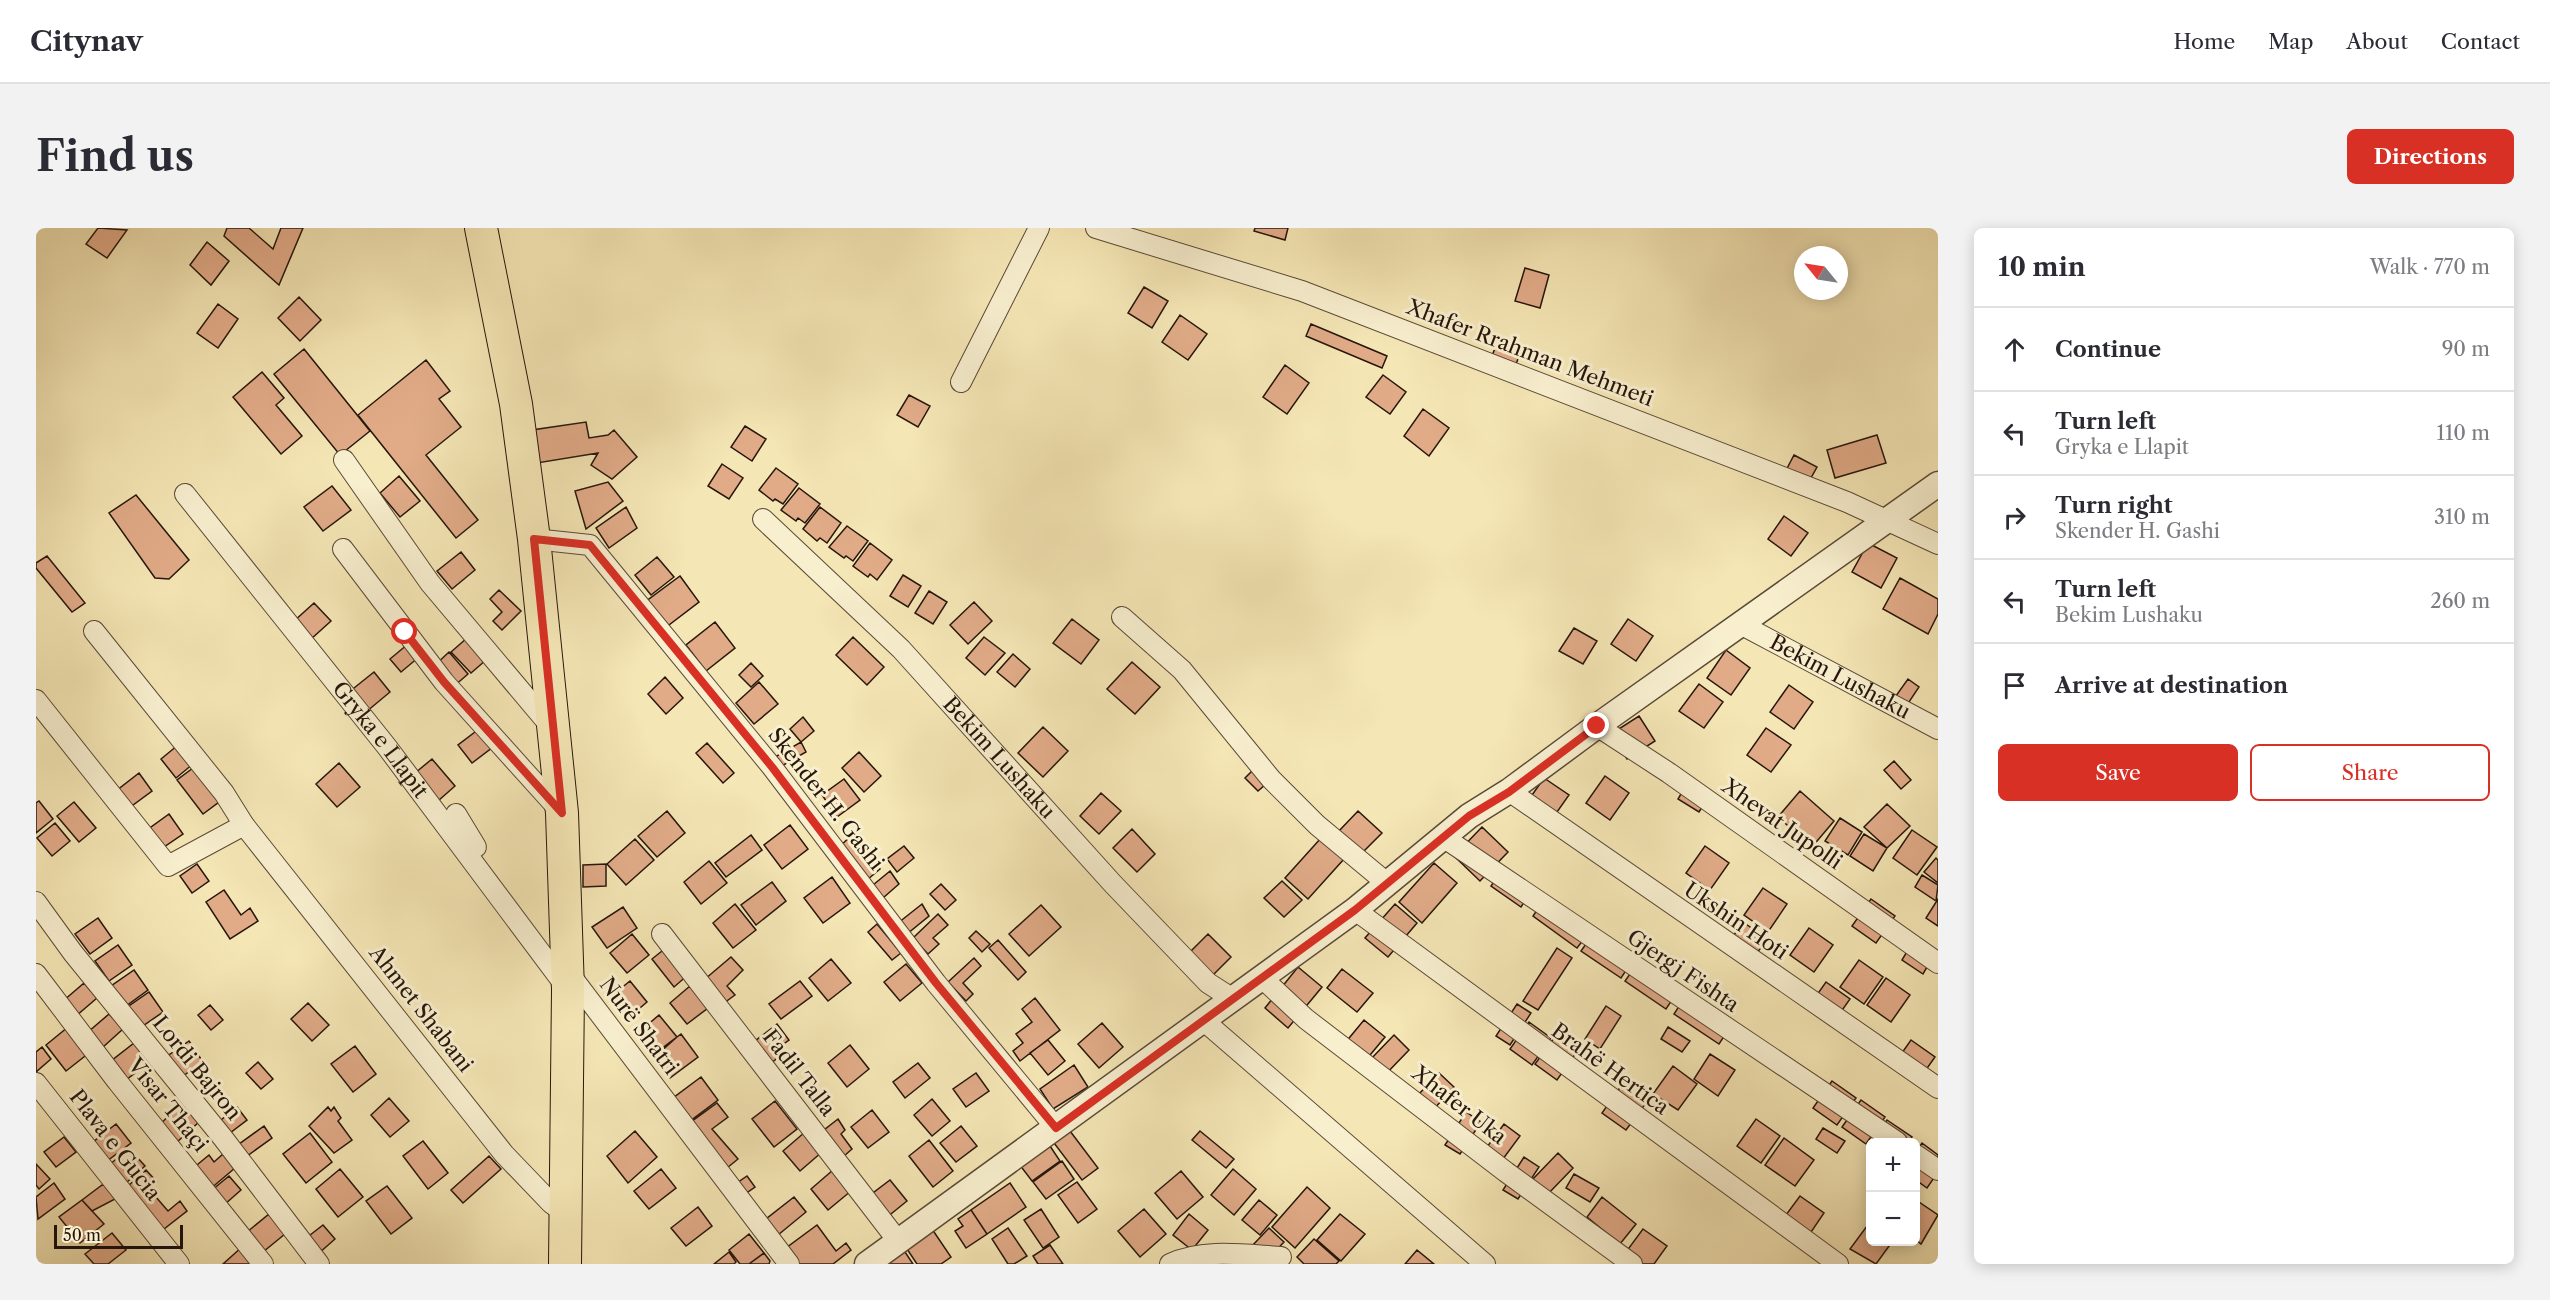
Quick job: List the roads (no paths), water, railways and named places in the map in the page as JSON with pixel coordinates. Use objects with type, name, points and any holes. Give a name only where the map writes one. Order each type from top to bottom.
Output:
[{"type":"main road","points":[[482,228],[516,404],[534,539],[562,813],[567,980],[565,1264]]},
{"type":"street","points":[[961,382],[1039,228]]},
{"type":"street","name":"Xhafer Rrahman Mehmeti","points":[[1096,228],[1302,291],[1847,502],[1883,521],[1938,544]]},
{"type":"street","points":[[344,460],[430,583],[553,729]]},
{"type":"street","name":"Bekim Lushaku","points":[[867,1264],[1355,910],[1388,884],[1409,863],[1469,816],[1509,792],[1597,726],[1938,484]]},
{"type":"street","name":"Gryka e Llapit","points":[[185,494],[387,747],[567,980]]},
{"type":"street","name":"Bekim Lushaku","points":[[763,519],[901,649],[1113,884],[1208,983],[1233,999]]},
{"type":"street","name":"Skender H. Gashi","points":[[534,539],[590,545],[772,767],[936,983],[1056,1128]]},
{"type":"street","points":[[343,549],[444,682],[562,813]]},
{"type":"street","points":[[1122,617],[1182,670],[1279,787],[1317,825],[1388,884]]},
{"type":"street","name":"Bekim Lushaku","points":[[1742,625],[1938,729]]},
{"type":"street","name":"Ahmet Shabani","points":[[94,631],[224,793],[244,825],[504,1154],[551,1203],[567,1215]]},
{"type":"street","points":[[36,700],[168,866],[244,825]]},
{"type":"street","name":"Xhevat Jupolli","points":[[1597,726],[1938,963]]},
{"type":"street","name":"Ukshin Hoti","points":[[1509,792],[1938,1088]]},
{"type":"street","name":"Nurë Shatri","points":[[456,814],[493,873],[567,980],[789,1264]]},
{"type":"street","name":"Gjergj Fishta","points":[[1443,837],[1890,1138]]},
{"type":"street","name":"Lordi Bajron","points":[[36,902],[73,953],[223,1138],[320,1264]]},
{"type":"street","name":"Brahë Hertica","points":[[1355,910],[1838,1264]]},
{"type":"street","name":"Fadil Talla","points":[[662,934],[898,1241]]},
{"type":"street","name":"Visar Thaçi","points":[[36,974],[117,1081],[263,1264]]},
{"type":"street","name":"Xhafer Uka","points":[[1262,977],[1314,1025],[1506,1172],[1632,1264]]},
{"type":"street","points":[[1204,1021],[1485,1264]]},
{"type":"street","name":"Plava e Gucia","points":[[36,1083],[179,1264]]},
{"type":"street","points":[[1920,1158],[1938,1170]]},
{"type":"street","points":[[1170,1264],[1194,1257],[1235,1259],[1281,1257]]}]
